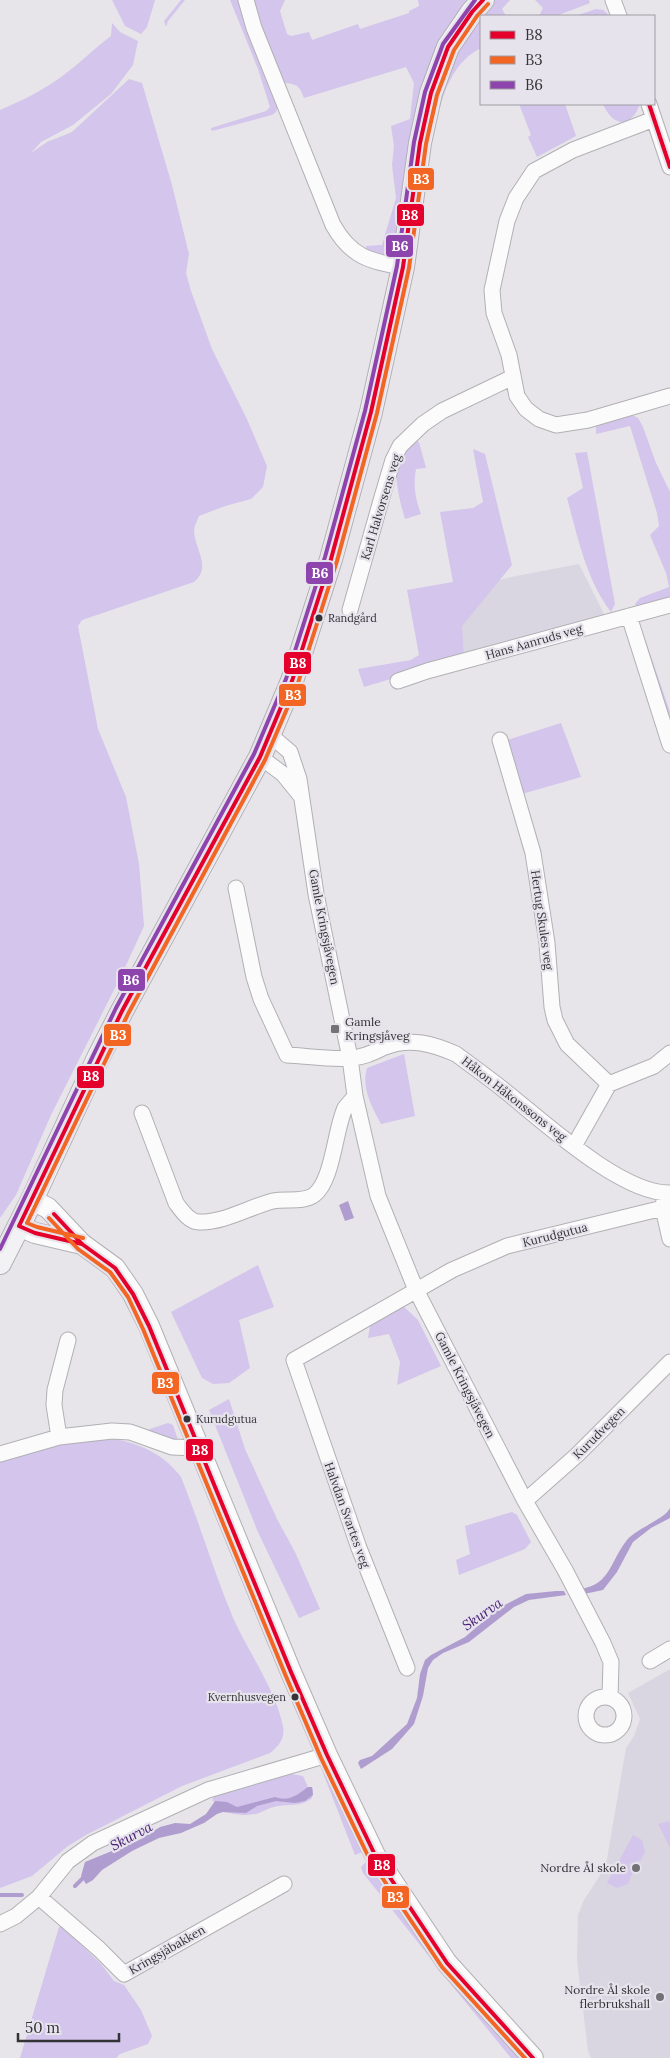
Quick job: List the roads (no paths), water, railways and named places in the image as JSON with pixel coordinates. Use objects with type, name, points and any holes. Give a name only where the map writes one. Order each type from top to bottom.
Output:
[{"type":"main road","points":[[0,1263],[32,1200],[114,1026],[260,756],[305,644],[331,560],[371,412],[403,267],[420,143],[430,93],[448,47],[464,23],[483,0]]},
{"type":"street","points":[[246,0],[258,36],[340,238],[366,259],[403,267]]},
{"type":"street","points":[[614,0],[619,15]]},
{"type":"street","points":[[649,105],[670,166]]},
{"type":"street","points":[[654,119],[573,150],[534,171],[516,198],[504,232],[492,290],[494,313],[509,355],[517,396],[526,409],[539,419],[556,425],[588,420],[670,396]]},
{"type":"street","name":"Karl Halvorsens veg","points":[[350,610],[382,496],[393,460],[400,446],[423,424],[442,411],[513,377]]},
{"type":"street","name":"Hans Aanruds veg","points":[[398,680],[670,606]]},
{"type":"street","points":[[629,616],[670,745]]},
{"type":"street","name":"Gamle Kringsjåvegen","points":[[270,735],[290,752],[299,779],[316,894],[350,1058],[355,1096],[378,1196],[416,1290],[525,1501],[565,1570],[611,1662],[610,1698]]},
{"type":"street","name":"Hertug Skules veg","points":[[500,740],[532,853],[547,943],[552,1007],[555,1020],[567,1044],[609,1084]]},
{"type":"street","name":"Gamle Kringsjåvegen","points":[[260,756],[283,774],[300,795]]},
{"type":"street","points":[[236,888],[254,977],[261,999],[287,1055],[350,1058]]},
{"type":"street","name":"Håkon Håkonssons veg","points":[[350,1058],[368,1056],[387,1046],[416,1041],[456,1054],[574,1146],[624,1179],[649,1189],[668,1193]]},
{"type":"street","points":[[574,1146],[609,1084],[654,1066],[670,1053]]},
{"type":"street","points":[[142,1113],[176,1203],[184,1214],[197,1222],[217,1221],[252,1206],[276,1200],[304,1198],[315,1195],[326,1178],[346,1108],[355,1096]]},
{"type":"street","points":[[668,1193],[662,1208],[670,1239]]},
{"type":"street","points":[[32,1200],[48,1208],[82,1244],[115,1268],[134,1294],[149,1326],[291,1672],[327,1755],[375,1855],[447,1963],[533,2058]]},
{"type":"street","name":"Kurudgutua","points":[[294,1360],[452,1270],[507,1246],[662,1208]]},
{"type":"street","points":[[19,1226],[35,1233],[82,1244]]},
{"type":"street","points":[[60,1437],[54,1405],[55,1390],[68,1340]]},
{"type":"street","name":"Halvdan Svartes veg","points":[[294,1360],[359,1548],[407,1668]]},
{"type":"street","name":"Kurudvegen","points":[[525,1501],[577,1455],[670,1362]]},
{"type":"street","points":[[0,1454],[60,1437],[112,1431],[130,1432],[172,1447],[198,1448]]},
{"type":"street","points":[[650,1661],[670,1650]]},
{"type":"street","points":[[0,1924],[16,1916],[39,1897],[68,1861],[92,1843],[214,1788],[327,1755]]},
{"type":"street","name":"Kringsjåbakken","points":[[39,1897],[99,1949],[124,1974],[284,1884]]},
{"type":"waterway","name":"Skurva","points":[[75,1886],[86,1875]]},
{"type":"waterway","name":"Skurva","points":[[0,1895],[22,1895]]},
{"type":"place","name":"Randgård","points":[[319,618]]},
{"type":"place","name":"Gamle Kringsjåveg","points":[[335,1029]]},
{"type":"place","name":"Kurudgutua","points":[[187,1419]]},
{"type":"place","name":"Kvernhusvegen","points":[[295,1697]]},
{"type":"place","name":"Nordre Ål skole","points":[[636,1868]]},
{"type":"place","name":"Nordre Ål skole flerbrukshall","points":[[660,1997]]}]
